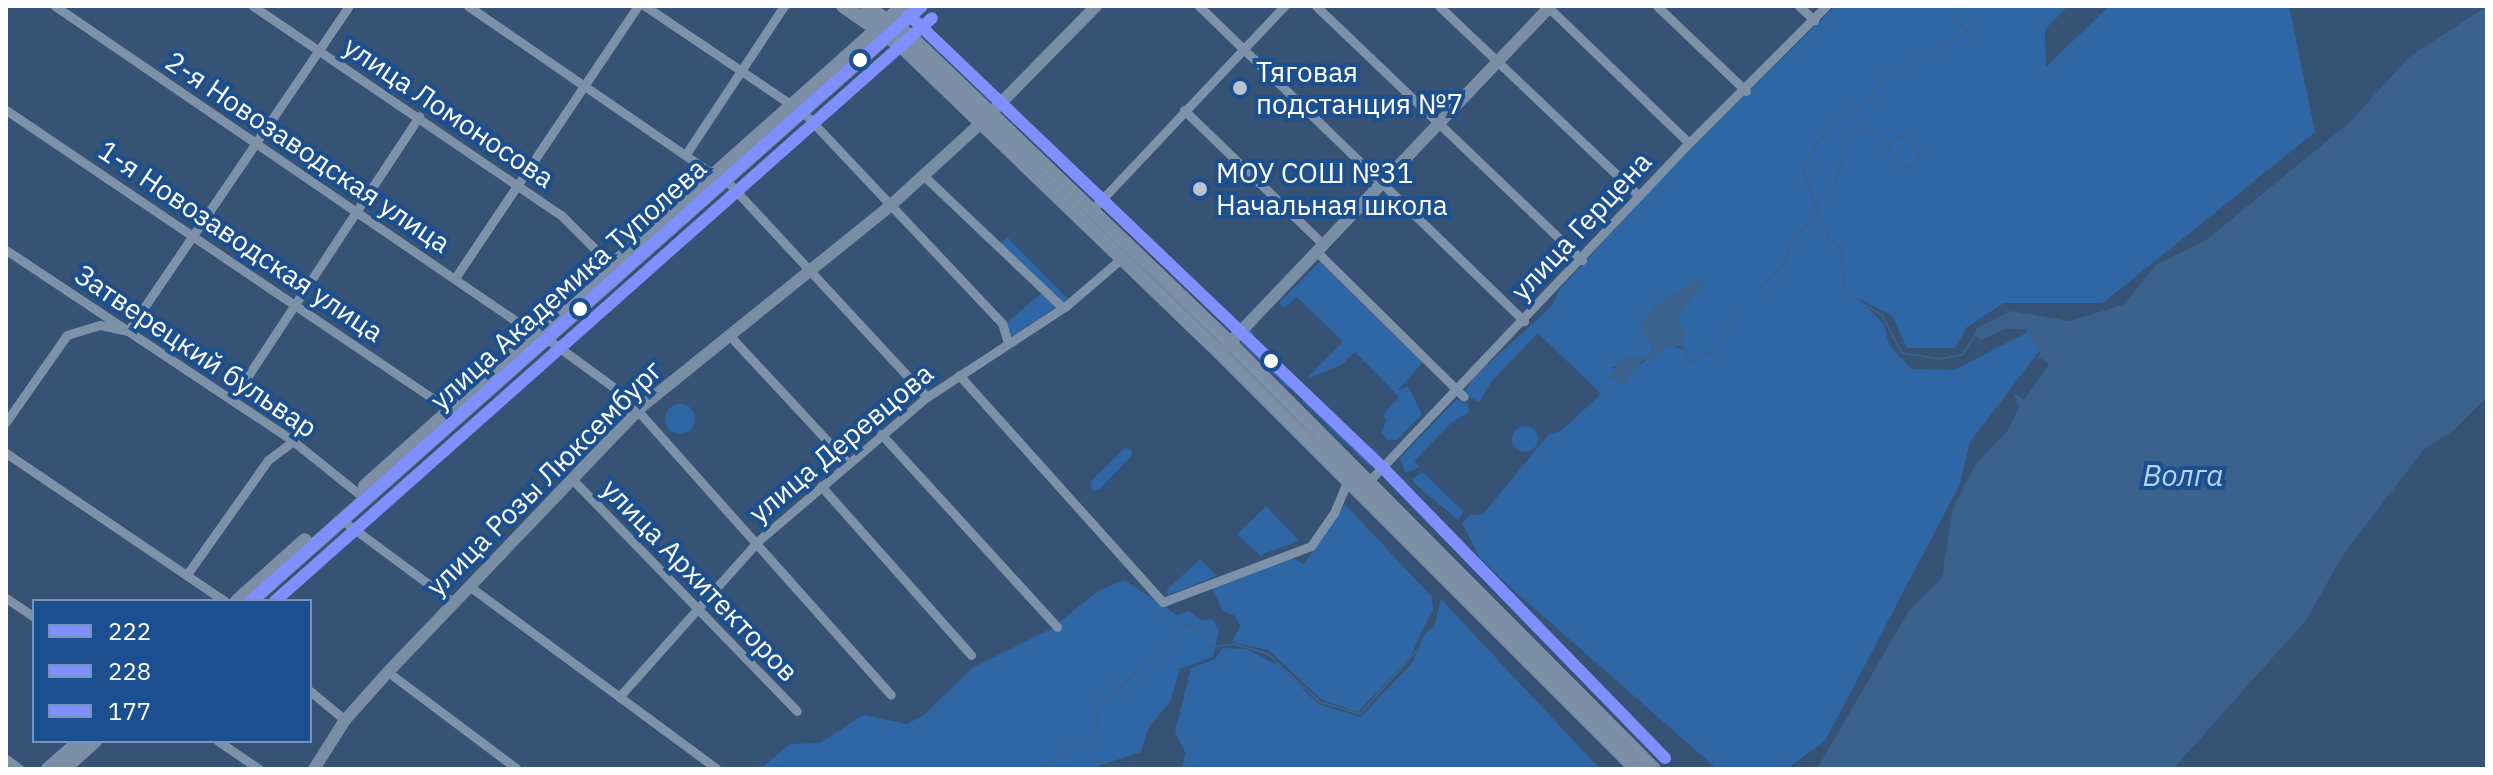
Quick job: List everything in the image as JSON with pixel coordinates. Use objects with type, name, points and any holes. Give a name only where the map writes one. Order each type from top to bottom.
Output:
[{"type":"main road","points":[[843,6],[887,28]]},
{"type":"main road","points":[[866,6],[986,118],[1092,210],[1636,769]]},
{"type":"main road","name":"улица Академика Туполева","points":[[887,28],[903,6]]},
{"type":"main road","name":"улица Академика Туполева","points":[[239,599],[357,500],[540,336],[612,266],[719,177],[887,28],[921,6]]},
{"type":"main road","name":"улица Академика Туполева","points":[[253,599],[342,520],[357,500],[450,410],[712,191],[727,163],[797,108]]},
{"type":"main road","points":[[986,118],[1122,258],[1371,479],[1654,769]]},
{"type":"main road","points":[[48,769],[78,743]]},
{"type":"main road","points":[[64,769],[93,743]]},
{"type":"street","name":"2-я Новозаводская улица","points":[[55,6],[540,336],[640,409],[891,695]]},
{"type":"street","name":"улица Ломоносова","points":[[253,6],[517,184],[583,232],[612,266]]},
{"type":"street","points":[[6,422],[67,335],[100,325],[128,331],[349,6]]},
{"type":"street","points":[[468,6],[584,82],[719,177],[927,397]]},
{"type":"street","points":[[455,278],[638,6]]},
{"type":"street","points":[[645,6],[797,108],[1002,323],[1008,343]]},
{"type":"street","points":[[686,154],[784,6]]},
{"type":"street","name":"улица Розы Люксембург","points":[[314,769],[345,720],[388,672],[640,409],[924,176],[1096,6]]},
{"type":"street","points":[[1199,6],[1524,321]]},
{"type":"street","points":[[1092,210],[1284,6]]},
{"type":"street","points":[[1316,6],[1582,260]]},
{"type":"street","points":[[1439,6],[1639,196]]},
{"type":"street","points":[[1657,6],[1746,91]]},
{"type":"street","points":[[1799,6],[1814,20]]},
{"type":"street","name":"улица Герцена","points":[[1371,479],[1460,393],[1689,143],[1746,91],[1826,6]]},
{"type":"street","points":[[1225,348],[1549,7],[1689,143]]},
{"type":"street","name":"1-я Новозаводская улица","points":[[6,110],[450,410]]},
{"type":"street","points":[[1184,110],[1460,393]]},
{"type":"street","points":[[232,400],[419,116]]},
{"type":"street","points":[[924,176],[1063,308]]},
{"type":"street","name":"Затверецкий бульвар","points":[[6,250],[293,441],[357,500]]},
{"type":"street","name":"улица Деревцова","points":[[619,697],[757,542],[821,486],[927,397],[1063,308],[1122,258]]},
{"type":"street","points":[[729,335],[848,463]]},
{"type":"street","points":[[959,375],[1163,602],[1311,546],[1334,513],[1349,477]]},
{"type":"street","points":[[881,434],[1057,627]]},
{"type":"street","points":[[188,573],[268,460],[293,441]]},
{"type":"street","points":[[6,453],[222,599]]},
{"type":"street","name":"улица Архитекторов","points":[[572,479],[797,711]]},
{"type":"street","points":[[821,486],[971,655]]},
{"type":"street","points":[[342,520],[453,602]]},
{"type":"street","points":[[469,586],[717,769]]},
{"type":"street","points":[[6,598],[32,616]]},
{"type":"street","points":[[388,672],[517,769]]},
{"type":"street","points":[[312,693],[345,720]]},
{"type":"street","points":[[221,743],[259,769]]},
{"type":"street","points":[[6,759],[20,769]]},
{"type":"shaded area","points":[[1835,6],[2068,6],[2045,29],[2046,67],[2109,6],[2289,6],[2315,132],[2103,303],[2004,303],[1967,327],[1955,348],[1907,348],[1892,316],[1858,298],[1884,324],[1889,345],[1911,369],[1954,370],[2028,332],[2040,350],[1970,442],[1960,484],[1825,741],[1787,769],[1717,769],[1509,586],[1480,558],[1462,523],[1470,515],[1483,514],[1549,434],[1561,431],[1601,394],[1538,333],[1491,382],[1479,402],[1464,394],[1474,377],[1552,306],[1559,290],[1675,164]],"holes":[[[1703,283],[1676,318],[1685,333],[1681,349],[1670,345],[1631,370],[1611,368],[1650,355],[1652,346]]]},
{"type":"shaded area","points":[[1007,237],[1068,299],[1062,304],[997,247]]},
{"type":"shaded area","points":[[1320,262],[1423,362],[1398,390],[1408,386],[1422,414],[1397,440],[1388,440],[1381,432],[1387,420],[1383,415],[1399,397],[1355,352],[1341,365],[1306,379],[1343,342],[1297,297],[1284,308],[1279,303]]},
{"type":"shaded area","points":[[1042,293],[1058,306],[1013,336],[1008,333],[1006,323]]},
{"type":"shaded area","points":[[1251,328],[1254,336],[1250,341],[1295,386],[1301,386],[1289,389],[1241,343],[1240,336]]},
{"type":"shaded area","points":[[1305,396],[1357,441],[1378,452],[1375,464],[1369,466],[1302,401]]},
{"type":"shaded area","points":[[1457,399],[1468,405],[1469,412],[1451,423],[1414,461],[1420,467],[1405,473],[1400,458]]},
{"type":"shaded area","points":[[680,404],[686,405],[694,413],[694,425],[686,433],[680,434],[674,433],[666,425],[665,419],[666,413],[674,405]]},
{"type":"shaded area","points":[[1525,426],[1534,430],[1538,439],[1534,448],[1525,452],[1516,448],[1512,439],[1516,430]]},
{"type":"shaded area","points":[[1125,448],[1131,449],[1132,455],[1099,490],[1092,491],[1090,482]]},
{"type":"shaded area","points":[[1422,472],[1464,512],[1458,520],[1417,486],[1412,479]]},
{"type":"shaded area","points":[[1345,504],[1432,597],[1433,609],[1410,657],[1358,712],[1322,700],[1268,650],[1232,642],[1240,626],[1235,616],[1223,611],[1211,587],[1291,557],[1304,564]]},
{"type":"shaded area","points":[[1266,506],[1299,541],[1263,554],[1263,558],[1237,534]]},
{"type":"shaded area","points":[[1200,559],[1217,576],[1168,595],[1167,590]]},
{"type":"shaded area","points":[[1124,580],[1177,615],[1189,611],[1200,620],[1212,619],[1219,630],[1213,657],[1180,669],[1170,702],[1148,728],[1141,752],[1089,769],[760,769],[790,744],[820,743],[863,715],[907,724],[924,715],[972,668],[1051,629],[1098,591]]},
{"type":"shaded area","points":[[1441,599],[1600,769],[1181,769],[1186,754],[1175,732],[1191,668],[1215,659],[1223,648],[1246,649],[1280,666],[1318,704],[1361,717],[1413,662],[1424,634],[1434,627]]},
{"type":"water","name":"Волга","points":[[2487,6],[2487,397],[2453,431],[2424,449],[2343,555],[2306,620],[2173,769],[1817,769],[1908,612],[1942,578],[1952,511],[1975,465],[2009,429],[2019,406],[2013,392],[2040,354],[2025,329],[2005,329],[1981,340],[1973,335],[1977,328],[2010,311],[2069,321],[2123,305],[2157,264],[2205,241],[2350,122],[2409,57]]},
{"type":"water","points":[[1696,280],[1704,284],[1676,318],[1685,333],[1684,347],[1670,345],[1656,358],[1642,361],[1624,384],[1608,377],[1627,354],[1632,359],[1650,354],[1652,346],[1639,326],[1655,306]]},
{"type":"pier","points":[[2038,357],[2049,364],[2024,400],[2013,392]]},
{"type":"waterway","points":[[1819,214],[1803,168],[1817,144],[1835,122],[1868,103],[1882,80],[1968,32],[1946,6]]},
{"type":"waterway","points":[[1816,203],[1835,183],[1847,142],[1867,124],[1906,168],[1911,165]]},
{"type":"waterway","points":[[1887,145],[1902,135],[1920,155],[1917,160]]},
{"type":"waterway","points":[[1761,288],[1783,265],[1796,235],[1819,215],[1828,237],[1840,247],[1845,292],[1882,315],[1902,353],[1939,359],[1962,355],[1974,338]]},
{"type":"waterway","points":[[1684,347],[1690,363],[1713,351],[1741,306]]},
{"type":"waterway","points":[[1038,769],[1087,740],[1097,726],[1097,708],[1189,624],[1212,647],[1234,644],[1268,654],[1320,702],[1360,714],[1417,650]]},
{"type":"transit line","name":"222","points":[[253,599],[921,6]]},
{"type":"transit line","name":"177","points":[[909,15],[1382,467],[1665,758]]},
{"type":"transit line","name":"228","points":[[277,599],[932,18]]},
{"type":"place","name":"Тяговая подстанция №7","points":[[1240,88]]},
{"type":"place","name":"МОУ СОШ №31 Начальная школа","points":[[1200,189]]}]
